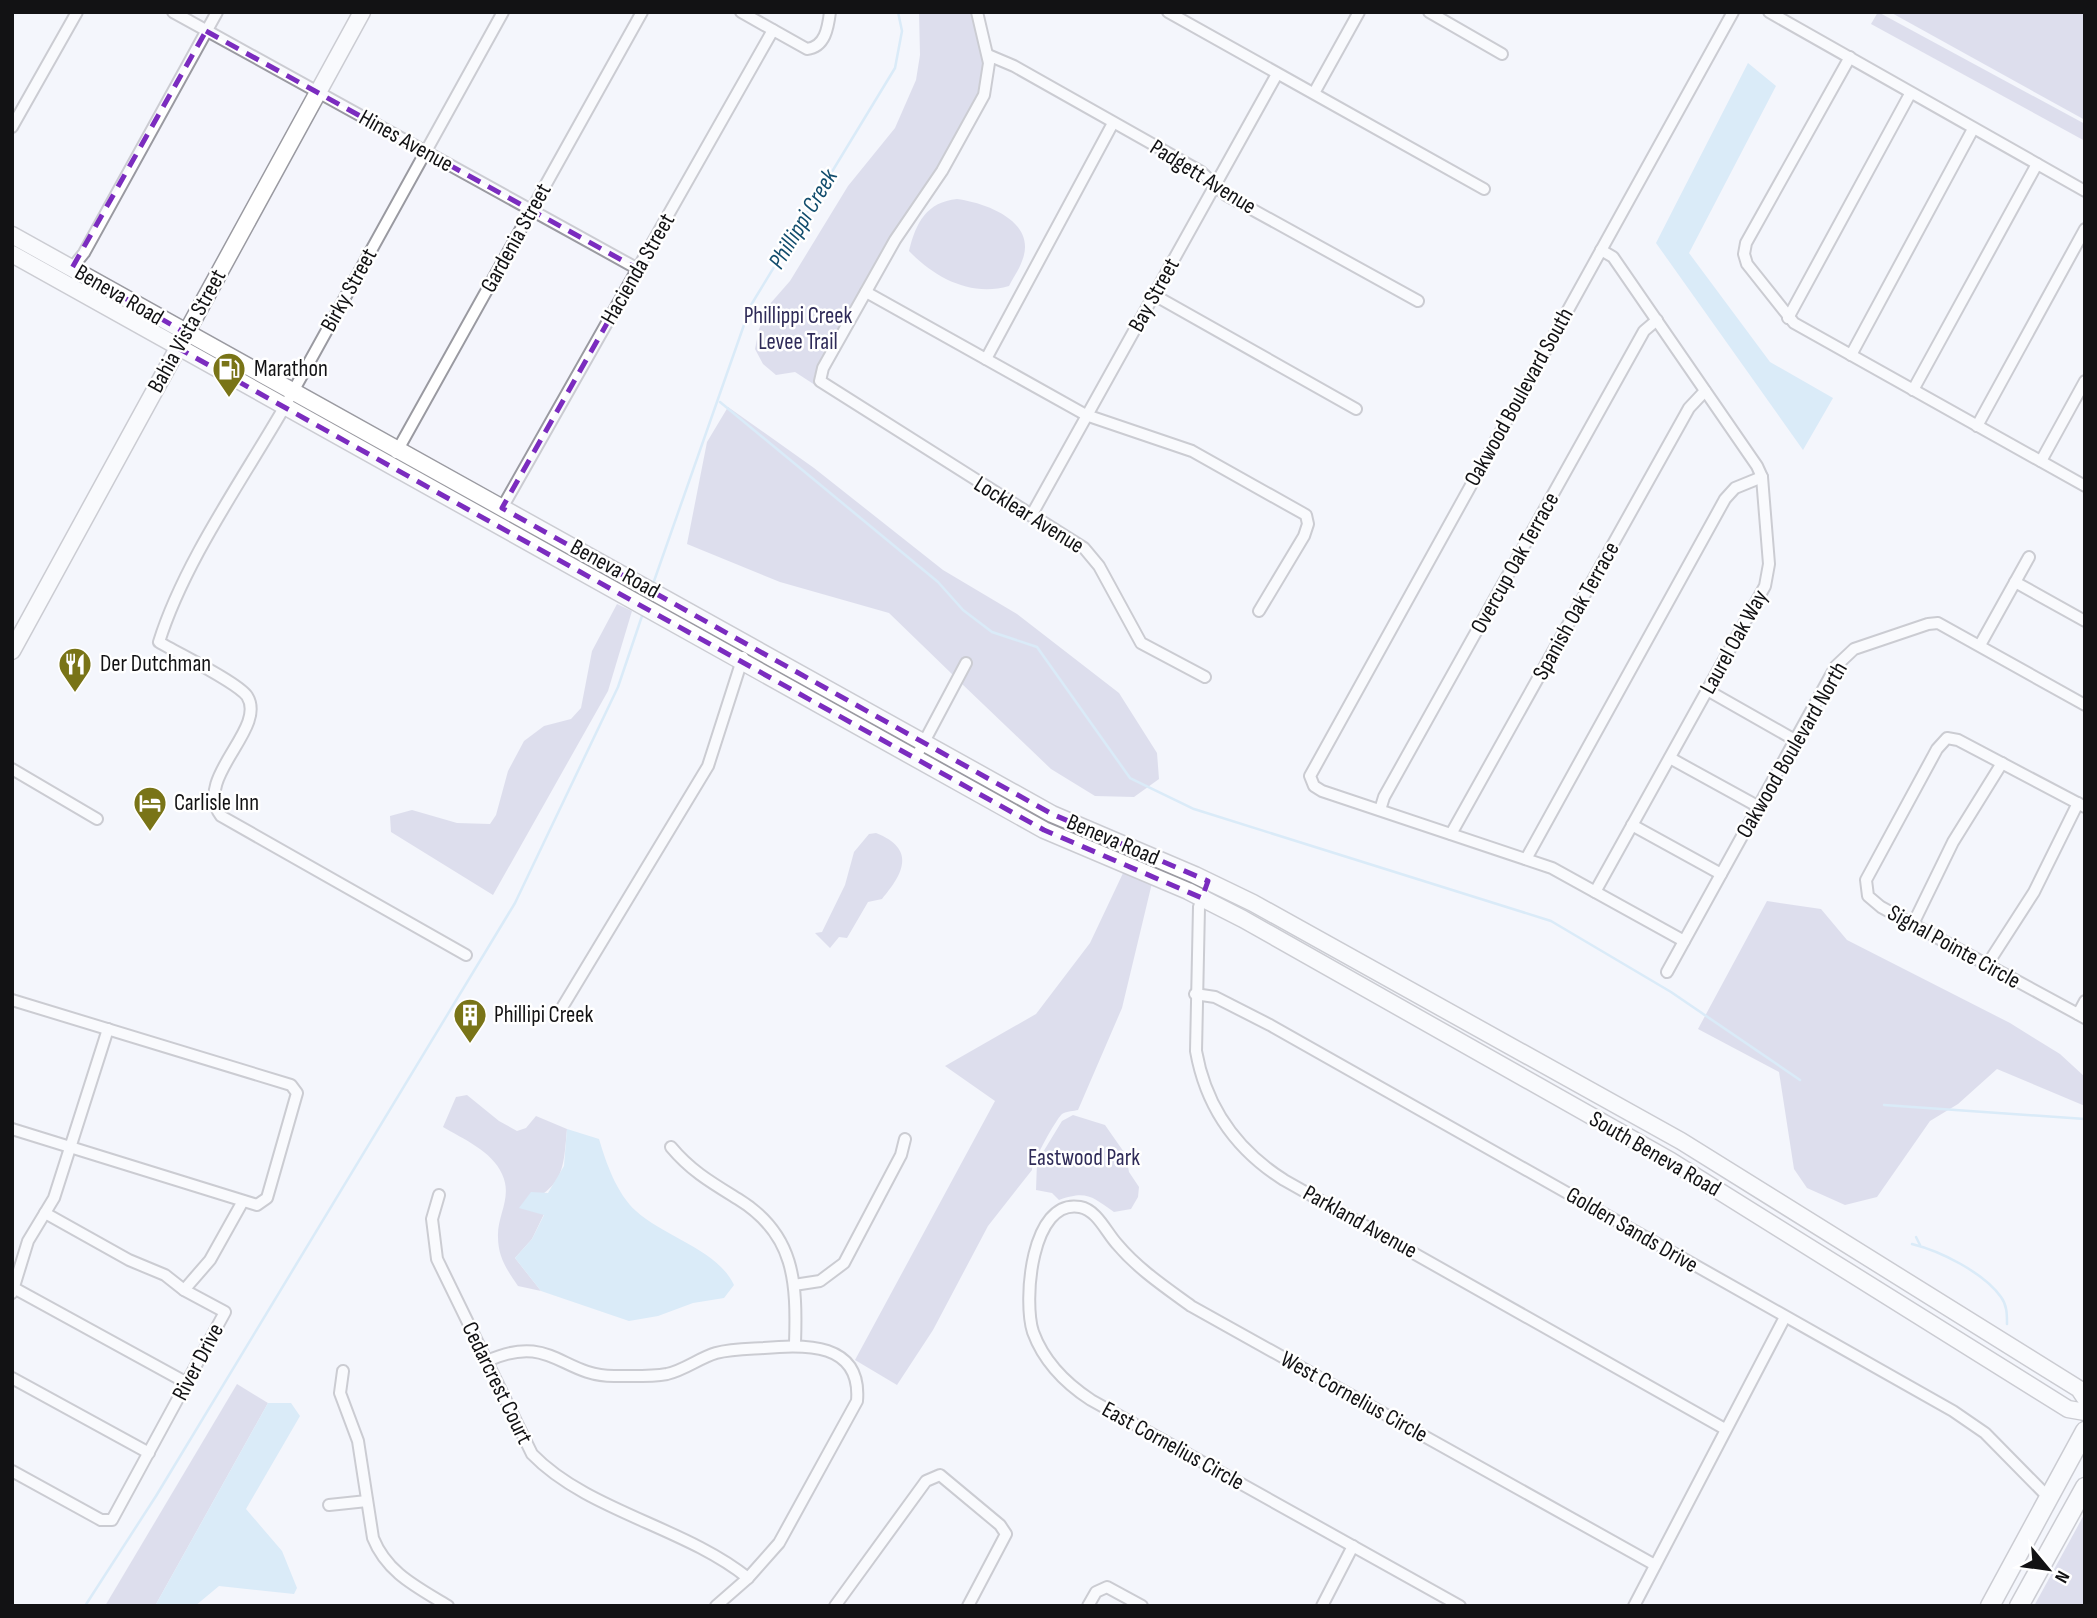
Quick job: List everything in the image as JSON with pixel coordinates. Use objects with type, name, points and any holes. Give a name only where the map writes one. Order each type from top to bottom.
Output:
[{"type":"main road","name":"Bahia Vista Street","points":[[12,651],[362,12]]},
{"type":"main road","name":"Beneva Road","points":[[12,235],[293,391],[394,457],[613,588],[915,759],[1044,830],[1218,906]]},
{"type":"main road","name":"Beneva Road","points":[[12,254],[285,407],[502,508],[624,573],[748,646],[1052,814],[1226,890]]},
{"type":"main road","name":"South Beneva Road","points":[[1226,890],[1681,1141],[1950,1307],[2079,1390],[2085,1398]]},
{"type":"main road","name":"South Beneva Road","points":[[1218,906],[1671,1161],[2035,1389],[2068,1409],[2085,1412]]},
{"type":"main road","points":[[1990,1606],[2085,1431]]},
{"type":"main road","points":[[2019,1606],[2085,1487]]},
{"type":"street","points":[[12,127],[78,12]]},
{"type":"street","name":"Hines Avenue","points":[[173,12],[638,269]]},
{"type":"street","points":[[72,268],[84,253],[217,12]]},
{"type":"street","name":"Birky Street","points":[[466,955],[221,816],[215,804],[215,788],[248,720],[250,702],[241,690],[159,642],[177,599],[239,480],[285,407],[503,12]]},
{"type":"street","name":"Gardenia Street","points":[[394,457],[642,12]]},
{"type":"street","points":[[741,12],[804,48],[812,49],[823,39],[830,12]]},
{"type":"street","points":[[977,12],[988,55],[989,79],[981,103],[866,292],[1087,415],[1192,451],[1301,511],[1308,519],[1307,530],[1259,611]]},
{"type":"street","points":[[1168,12],[1484,189]]},
{"type":"street","points":[[1314,93],[1359,12]]},
{"type":"street","points":[[1429,12],[1502,54]]},
{"type":"street","name":"Oakwood Boulevard South","points":[[1380,810],[1322,791],[1312,782],[1313,767],[1734,12]]},
{"type":"street","points":[[1769,12],[2085,191]]},
{"type":"street","name":"Hacienda Street","points":[[502,508],[774,30]]},
{"type":"street","name":"Padgett Avenue","points":[[988,55],[1014,66],[1200,171],[1226,195],[1418,301]]},
{"type":"street","points":[[1850,57],[1746,243],[1744,254],[1747,264],[1788,318],[2085,486]]},
{"type":"street","name":"Bay Street","points":[[1031,516],[1277,74]]},
{"type":"street","points":[[1788,318],[1910,93]]},
{"type":"street","points":[[986,359],[1114,123]]},
{"type":"street","points":[[1851,355],[1973,129]]},
{"type":"street","points":[[1913,390],[2036,164]]},
{"type":"street","points":[[1977,426],[2085,229]]},
{"type":"street","name":"Laurel Oak Way","points":[[1595,892],[1767,581],[1769,564],[1762,477],[1755,462],[1612,257],[1601,250]]},
{"type":"street","name":"Locklear Avenue","points":[[866,292],[823,368],[820,381],[1090,553],[1141,643],[1205,677]]},
{"type":"street","points":[[1154,295],[1356,409]]},
{"type":"street","name":"Overcup Oak Terrace","points":[[1380,810],[1384,797],[1644,331],[1657,320]]},
{"type":"street","points":[[2041,461],[2085,381]]},
{"type":"street","name":"Spanish Oak Terrace","points":[[1451,834],[1689,408],[1705,391]]},
{"type":"street","points":[[1526,859],[1725,499],[1735,488],[1762,477]]},
{"type":"street","points":[[1980,645],[2029,557]]},
{"type":"street","points":[[2015,582],[2085,621]]},
{"type":"street","name":"Oakwood Boulevard North","points":[[1667,972],[1836,666],[1850,651],[1933,623],[1980,645],[2085,705]]},
{"type":"street","points":[[563,1006],[708,766],[748,646]]},
{"type":"street","points":[[915,759],[965,663]]},
{"type":"street","points":[[1707,691],[1795,740]]},
{"type":"street","name":"Signal Pointe Circle","points":[[2081,805],[1958,740],[1947,738],[1937,749],[1905,805],[1867,876],[1866,888],[1873,902],[2081,1016],[2085,1001]]},
{"type":"street","points":[[1670,758],[1759,807]]},
{"type":"street","points":[[1913,924],[1953,842],[2001,763]]},
{"type":"street","points":[[12,769],[97,819]]},
{"type":"street","points":[[1987,965],[2034,892],[2081,805]]},
{"type":"street","points":[[1380,810],[1552,868],[1684,941]]},
{"type":"street","points":[[1632,825],[1721,874]]},
{"type":"street","name":"Parkland Avenue","points":[[1208,881],[1199,907],[1195,994],[1196,1051],[1206,1092],[1228,1130],[1259,1163],[1725,1429]]},
{"type":"street","name":"Golden Sands Drive","points":[[1195,994],[1215,997],[1240,1009],[1970,1423],[2009,1456],[2049,1498]]},
{"type":"street","points":[[12,1000],[295,1088],[297,1099],[267,1198],[257,1205],[12,1129]]},
{"type":"street","points":[[108,1029],[72,1148],[45,1213],[28,1241],[13,1289],[187,1383]]},
{"type":"street","points":[[794,1285],[820,1281],[844,1264],[901,1155],[905,1139]]},
{"type":"street","points":[[671,1147],[687,1166],[708,1183],[753,1209],[773,1227],[788,1254],[794,1285],[796,1344]]},
{"type":"street","name":"Cedarcrest Court","points":[[439,1195],[432,1219],[437,1259],[526,1444],[541,1463],[590,1494],[722,1557],[748,1578]]},
{"type":"street","points":[[45,1213],[129,1260],[165,1275],[184,1290],[210,1260],[243,1201]]},
{"type":"street","name":"East Cornelius Circle","points":[[1072,1207],[1058,1212],[1048,1222],[1035,1251],[1028,1287],[1032,1328],[1042,1351],[1058,1373],[1091,1400],[1460,1606]]},
{"type":"street","name":"West Cornelius Circle","points":[[1072,1207],[1091,1212],[1136,1264],[1191,1306],[1655,1565]]},
{"type":"street","name":"River Drive","points":[[12,1471],[108,1521],[115,1516],[225,1312],[184,1290]]},
{"type":"street","points":[[1634,1606],[1785,1317]]},
{"type":"street","points":[[487,1361],[510,1353],[539,1351],[603,1375],[659,1375],[683,1369],[721,1352],[796,1344],[824,1349],[849,1366],[857,1383],[857,1401],[789,1528],[748,1578],[716,1606]]},
{"type":"street","points":[[343,1371],[340,1393],[358,1441],[373,1538],[384,1560],[403,1578],[448,1606]]},
{"type":"street","points":[[12,1378],[149,1453]]},
{"type":"street","points":[[835,1606],[928,1478],[940,1475],[1000,1525],[1006,1534],[968,1606]]},
{"type":"street","points":[[329,1505],[367,1501]]},
{"type":"street","points":[[1322,1606],[1353,1546]]},
{"type":"street","points":[[1088,1606],[1096,1592],[1107,1587],[1142,1606]]},
{"type":"highlighted area","points":[[206,31],[638,269],[502,508],[1052,814],[1208,881],[1202,898],[1044,830],[178,348],[186,333],[72,268]]},
{"type":"green space","name":"Phillippi Creek Levee Trail","points":[[919,12],[972,12],[986,69],[983,87],[938,170],[883,252],[814,376],[815,385],[795,372],[776,375],[763,364],[755,349],[759,329],[769,305],[790,281],[848,186],[895,128],[916,80],[920,55]]},
{"type":"green space","points":[[1878,12],[2085,124],[2085,141],[1871,24]]},
{"type":"green space","points":[[1890,12],[2085,12],[2085,120]]},
{"type":"green space","points":[[957,199],[995,210],[1016,225],[1023,235],[1025,247],[1022,261],[1009,286],[981,289],[954,283],[930,269],[909,251],[915,231],[924,215],[938,204]]},
{"type":"green space","points":[[728,407],[814,468],[943,570],[1017,614],[1119,693],[1157,753],[1159,779],[1134,797],[1095,796],[1051,769],[961,683],[972,661],[963,657],[953,675],[889,613],[780,582],[687,544],[707,442]]},
{"type":"green space","points":[[617,604],[632,611],[608,691],[493,895],[391,832],[390,816],[412,810],[457,823],[490,824],[496,815],[508,771],[524,741],[544,726],[571,719],[581,708],[592,651]]},
{"type":"green space","points":[[876,833],[897,846],[902,862],[900,871],[882,899],[868,902],[847,938],[839,937],[830,948],[815,933],[822,932],[845,885],[854,852],[869,834]]},
{"type":"green space","points":[[1124,871],[1152,883],[1122,1008],[1078,1110],[1062,1114],[1055,1124],[1032,1170],[988,1226],[933,1330],[897,1385],[855,1360],[995,1101],[945,1066],[1036,1014],[1090,943]]},
{"type":"green space","points":[[1767,901],[1821,909],[1847,940],[2010,1023],[2060,1054],[2085,1077],[2085,1106],[1997,1069],[1958,1104],[1930,1121],[1877,1197],[1845,1205],[1807,1188],[1794,1169],[1779,1072],[1698,1029]]},
{"type":"green space","points":[[467,1095],[499,1121],[517,1131],[526,1128],[536,1116],[567,1129],[564,1158],[558,1177],[545,1192],[520,1207],[544,1214],[532,1239],[515,1258],[541,1291],[518,1286],[501,1257],[498,1229],[506,1190],[502,1174],[491,1159],[476,1146],[443,1127],[456,1097]]},
{"type":"green space","name":"Eastwood Park","points":[[1073,1115],[1105,1125],[1126,1155],[1129,1172],[1139,1187],[1138,1197],[1131,1209],[1114,1212],[1083,1195],[1059,1200],[1052,1193],[1036,1190],[1037,1162],[1062,1121]]},
{"type":"green space","points":[[237,1384],[268,1403],[155,1606],[105,1606]]},
{"type":"green space","points":[[2085,1513],[2085,1606],[2034,1606]]},
{"type":"shaded area","points":[[1748,63],[1776,86],[1689,253],[1770,362],[1833,398],[1803,450],[1656,243]]},
{"type":"shaded area","points":[[567,1129],[599,1139],[618,1187],[636,1211],[716,1262],[734,1285],[724,1298],[693,1303],[658,1316],[629,1321],[541,1291],[515,1258],[532,1239],[544,1215],[519,1208],[531,1192],[548,1193],[564,1166]]},
{"type":"shaded area","points":[[268,1403],[291,1403],[300,1416],[246,1509],[282,1551],[297,1588],[294,1594],[219,1586],[195,1606],[155,1606]]},
{"type":"waterway","name":"Phillippi Creek","points":[[653,584],[751,305],[895,68],[902,31],[898,12]]},
{"type":"waterway","points":[[720,402],[938,582],[963,610],[992,632],[1037,647],[1130,778],[1194,809],[1551,921],[1671,992],[1800,1080]]},
{"type":"waterway","points":[[85,1606],[156,1496],[515,903],[618,687],[643,613]]},
{"type":"waterway","points":[[1884,1105],[2085,1119]]},
{"type":"waterway","points":[[1916,1237],[1920,1245]]},
{"type":"waterway","points":[[1912,1244],[1948,1257],[1983,1279],[2003,1300],[2007,1324]]},
{"type":"place","name":"Marathon","points":[[229,399]]},
{"type":"place","name":"Der Dutchman","points":[[75,694]]},
{"type":"place","name":"Carlisle Inn","points":[[150,833]]},
{"type":"place","name":"Phillipi Creek","points":[[470,1045]]}]
